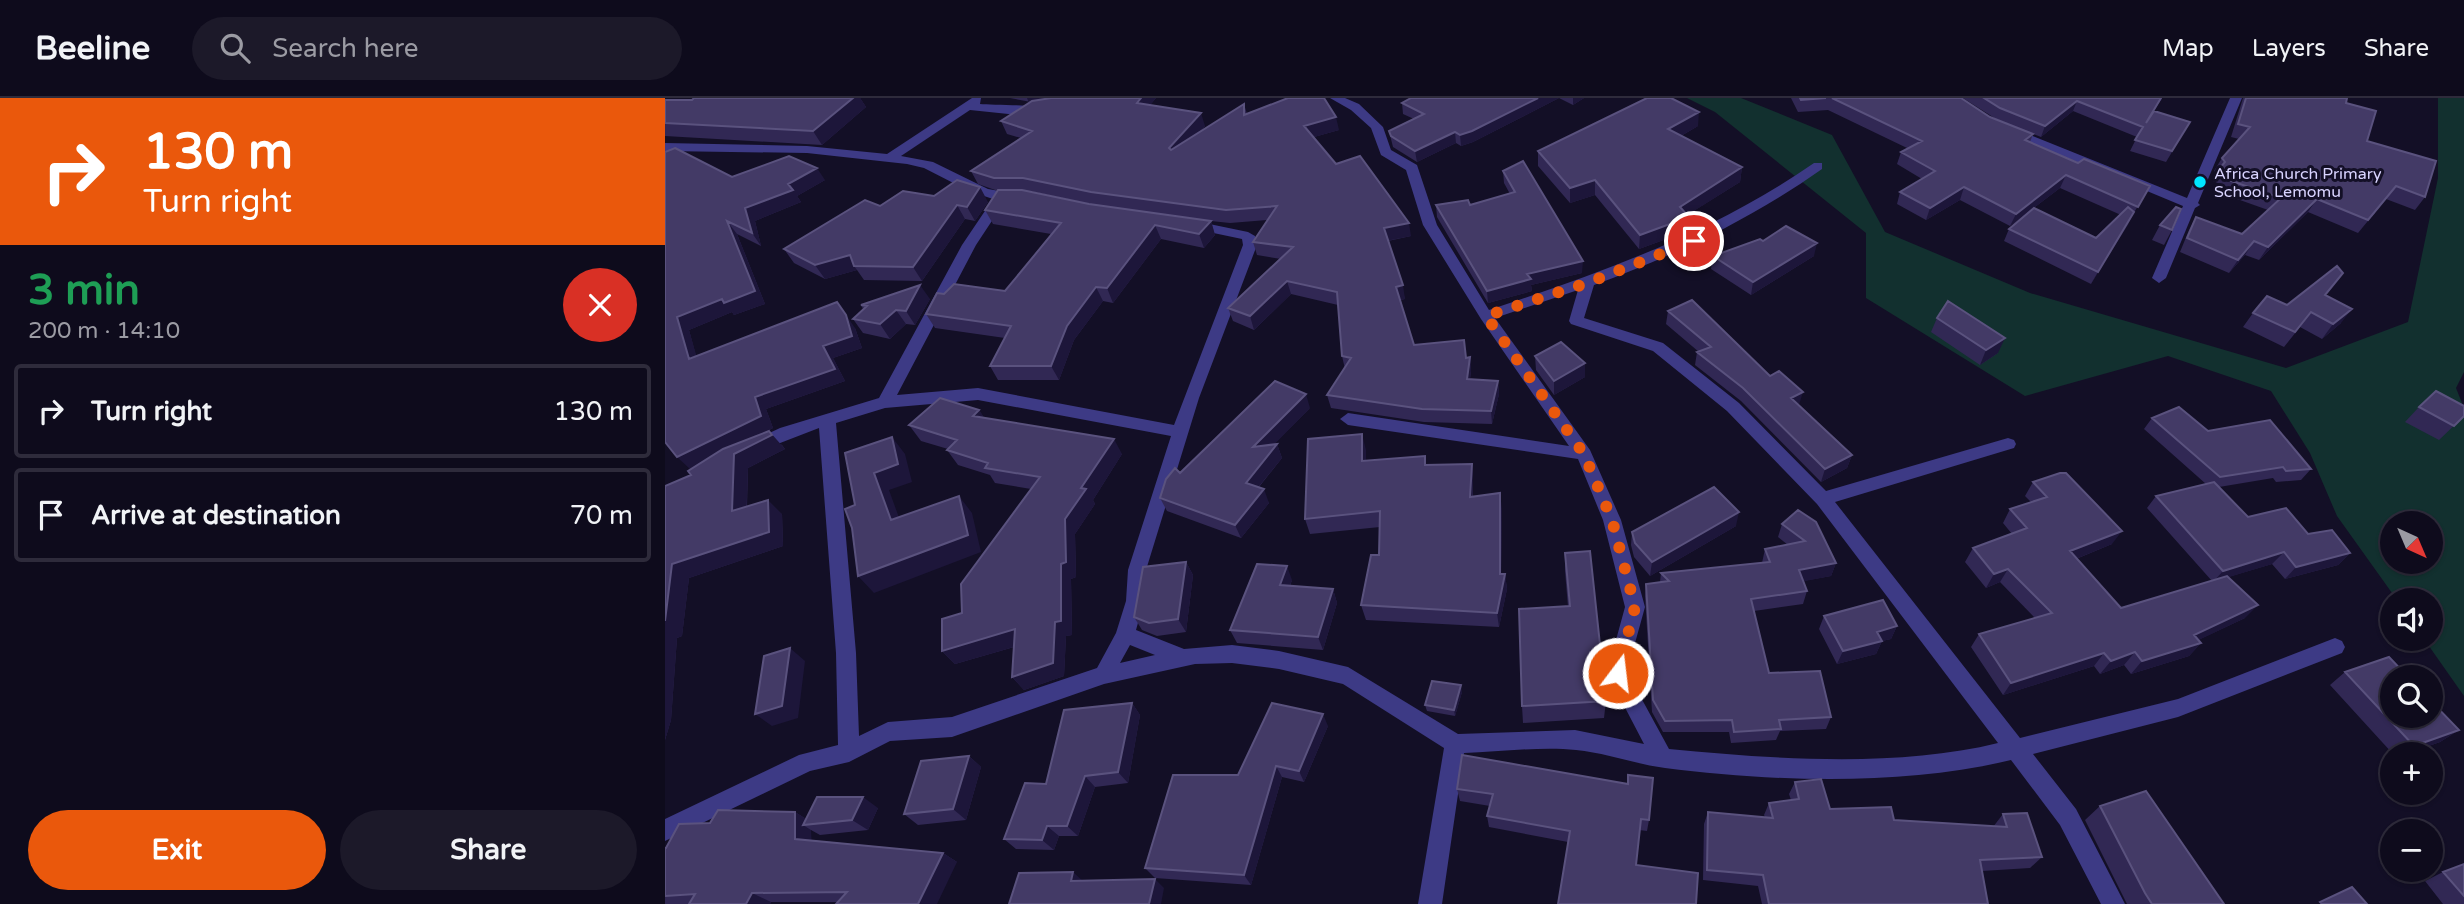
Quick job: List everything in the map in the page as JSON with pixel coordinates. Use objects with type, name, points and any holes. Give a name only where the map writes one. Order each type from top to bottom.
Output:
[{"type":"street","points":[[890,158],[980,98]]},
{"type":"street","points":[[1336,98],[1355,107],[1377,127],[1385,152],[1412,168],[1430,225],[1486,316],[1584,454],[1612,520],[1635,607],[1618,673],[1663,758]]},
{"type":"street","points":[[2159,278],[2193,205],[2236,98]]},
{"type":"street","points":[[968,106],[1020,111],[1052,106]]},
{"type":"street","points":[[2003,129],[2193,205]]},
{"type":"street","points":[[665,146],[813,151],[890,158],[931,166],[974,191],[1000,198],[1029,198]]},
{"type":"street","points":[[1486,316],[1587,283],[1694,241],[1776,197],[1818,166]]},
{"type":"street","points":[[885,402],[969,245],[1000,198]]},
{"type":"street","points":[[1104,676],[1125,634],[1135,601],[1137,570],[1180,432],[1250,245],[1248,236],[1238,231],[1175,222]]},
{"type":"street","points":[[1587,283],[1576,321],[1658,347],[1733,407],[1823,499],[1894,587],[2013,750],[2067,817],[2113,904]]},
{"type":"street","points":[[739,455],[786,432],[885,402],[978,394],[1180,432]]},
{"type":"street","points":[[827,419],[846,653],[849,752]]},
{"type":"street","points":[[1348,419],[1584,454]]},
{"type":"street","points":[[1823,499],[2008,444]]},
{"type":"street","points":[[1125,634],[1182,657]]},
{"type":"street","points":[[665,830],[807,762],[849,752],[888,732],[951,727],[1104,676],[1182,657],[1232,654],[1279,660],[1348,676],[1455,744],[1575,740],[1663,758],[1756,767],[1886,767],[1966,761],[2178,708],[2335,648]]},
{"type":"street","points":[[1430,904],[1455,744]]},
{"type":"green space","points":[[1687,98],[1741,98],[1832,135],[1885,232],[2030,293],[2286,368],[2408,322],[2438,178],[2438,98],[2464,98],[2464,372],[2456,388],[2464,408],[2464,696],[2432,651],[2443,651],[2443,588],[2388,588],[2337,516],[2310,453],[2271,391],[2168,356],[2025,396],[1866,298],[1866,233],[1715,112]]},
{"type":"building","points":[[853,98],[813,131],[665,123],[665,100]]},
{"type":"building","points":[[1051,98],[1141,98],[1137,103],[1201,113],[1169,148],[1171,150],[1244,104],[1244,115],[1288,98],[1324,98],[1336,117],[1304,126],[1336,164],[1360,156],[1409,223],[1384,228],[1403,285],[1396,287],[1414,345],[1464,340],[1466,358],[1470,357],[1467,379],[1498,381],[1491,411],[1422,409],[1327,395],[1351,358],[1342,356],[1337,292],[1287,281],[1250,316],[1228,308],[1293,247],[1253,242],[1277,206],[1226,210],[1091,192],[1023,178],[994,178],[971,171],[1032,131],[1001,121],[1032,101]]},
{"type":"building","points":[[1411,98],[1538,98],[1472,131],[1460,135],[1455,132],[1415,151],[1391,136],[1389,131],[1424,114],[1402,103]]},
{"type":"building","points":[[1647,98],[1671,98],[1699,112],[1668,129],[1742,167],[1680,207],[1689,217],[1640,235],[1595,180],[1570,188],[1538,151]]},
{"type":"building","points":[[1832,98],[1961,98],[1990,117],[2033,134],[2025,140],[2078,163],[2084,159],[2150,186],[2138,207],[2066,175],[2016,214],[1964,187],[1930,208],[1900,192],[1935,171],[1901,152],[1922,141]]},
{"type":"building","points":[[1984,98],[2161,98],[2146,123],[2154,111],[2190,122],[2172,151],[2135,140],[2143,127],[2077,101],[2045,126],[2000,108]]},
{"type":"building","points":[[2246,98],[2347,98],[2346,103],[2376,111],[2367,141],[2436,161],[2425,197],[2396,186],[2368,220],[2317,199],[2268,247],[2254,241],[2238,260],[2187,238],[2196,217],[2242,234],[2281,198],[2231,181],[2235,174],[2220,168],[2225,162],[2222,158],[2250,127],[2238,124]]},
{"type":"building","points":[[675,148],[732,177],[789,156],[817,168],[788,184],[793,190],[745,208],[752,233],[727,221],[755,291],[724,303],[722,299],[677,317],[689,359],[837,302],[846,315],[852,336],[823,346],[835,369],[755,397],[761,416],[677,457],[665,442],[665,152]]},
{"type":"building","points":[[1523,161],[1583,261],[1527,274],[1531,279],[1487,291],[1436,205],[1468,200],[1470,205],[1515,192],[1503,171]]},
{"type":"building","points":[[957,180],[980,187],[967,207],[957,205],[913,267],[854,266],[850,255],[815,265],[784,249],[865,200],[880,206],[903,191],[934,196]]},
{"type":"building","points":[[998,190],[1022,190],[1089,204],[1211,221],[1199,234],[1155,225],[1107,288],[1096,287],[1067,326],[1051,366],[990,366],[1011,326],[926,314],[937,293],[944,294],[954,284],[1005,291],[1061,223],[985,210]]},
{"type":"building","points":[[2128,207],[2134,212],[2098,272],[2009,229],[2034,208],[2096,238]]},
{"type":"building","points":[[2176,207],[2181,209],[2172,230],[2160,225]]},
{"type":"building","points":[[1786,226],[1817,243],[1753,282],[1713,256],[1760,239],[1763,241]]},
{"type":"building","points":[[2337,266],[2343,273],[2325,295],[2352,309],[2333,324],[2311,312],[2295,332],[2253,313],[2267,296],[2287,305]]},
{"type":"building","points":[[920,285],[906,311],[896,310],[880,324],[853,319],[867,306],[861,305]]},
{"type":"building","points":[[1692,300],[1770,376],[1779,371],[1803,392],[1791,398],[1852,455],[1825,469],[1743,388],[1697,352],[1711,347],[1668,311]]},
{"type":"building","points":[[1948,301],[2005,338],[1986,350],[1937,318]]},
{"type":"building","points":[[1561,342],[1585,363],[1554,381],[1535,356]]},
{"type":"building","points":[[1275,381],[1306,394],[1253,447],[1277,444],[1246,483],[1264,489],[1235,525],[1160,498],[1166,479],[1175,468],[1180,473]]},
{"type":"building","points":[[2436,391],[2464,406],[2464,416],[2454,426],[2419,407]]},
{"type":"building","points":[[940,398],[979,410],[973,416],[1114,439],[1081,488],[1086,489],[1065,519],[1066,562],[1061,564],[1061,621],[1055,622],[1053,663],[1012,677],[1015,629],[942,651],[942,619],[962,613],[961,584],[1040,477],[985,468],[988,463],[947,450],[957,440],[909,425]]},
{"type":"building","points":[[2179,407],[2208,431],[2270,420],[2311,469],[2286,471],[2283,467],[2220,477],[2152,418]]},
{"type":"building","points":[[769,431],[772,435],[734,454],[732,511],[768,500],[769,532],[672,564],[665,621],[665,486],[691,475],[688,471],[723,449]]},
{"type":"building","points":[[1362,434],[1362,461],[1425,456],[1425,465],[1472,464],[1470,497],[1500,493],[1500,574],[1505,574],[1497,613],[1361,605],[1371,555],[1379,555],[1380,511],[1305,519],[1308,439]]},
{"type":"building","points":[[892,437],[898,464],[874,473],[891,520],[959,496],[968,535],[858,576],[852,528],[845,509],[855,505],[845,453]]},
{"type":"building","points":[[2066,473],[2122,531],[2070,551],[2121,608],[2227,576],[2258,605],[2194,635],[2201,643],[2142,661],[2135,652],[2111,661],[2104,653],[2011,683],[1979,634],[2052,613],[2008,569],[1994,574],[1973,548],[2027,528],[2010,509],[2047,497],[2033,482]]},
{"type":"building","points":[[2214,482],[2248,517],[2286,508],[2308,534],[2332,530],[2350,553],[2296,567],[2284,552],[2223,571],[2156,496]]},
{"type":"building","points":[[1714,487],[1739,512],[1652,562],[1635,543],[1632,532]]},
{"type":"building","points":[[1798,510],[1816,522],[1836,563],[1799,570],[1807,591],[1751,599],[1769,673],[1820,671],[1831,717],[1779,720],[1781,729],[1734,732],[1732,720],[1665,721],[1653,700],[1646,584],[1669,581],[1661,573],[1770,562],[1765,549],[1805,541],[1782,524]]},
{"type":"building","points":[[1590,551],[1606,701],[1522,706],[1519,609],[1570,606],[1565,553]]},
{"type":"building","points":[[1186,562],[1178,619],[1149,623],[1134,617],[1143,567]]},
{"type":"building","points":[[1257,564],[1287,566],[1280,585],[1333,589],[1318,637],[1230,630]]},
{"type":"building","points":[[1883,600],[1897,626],[1877,632],[1882,641],[1843,651],[1824,616]]},
{"type":"building","points":[[790,648],[782,706],[755,714],[764,656]]},
{"type":"building","points":[[2389,657],[2397,665],[2380,665],[2380,710],[2345,672]]},
{"type":"building","points":[[1432,681],[1461,685],[1454,710],[1425,705]]},
{"type":"building","points":[[1132,703],[1118,772],[1085,776],[1067,826],[1047,826],[1042,840],[1004,839],[1025,783],[1046,784],[1064,710]]},
{"type":"building","points":[[1272,703],[1323,714],[1299,771],[1276,766],[1244,875],[1145,868],[1173,775],[1238,775]]},
{"type":"building","points":[[2443,713],[2459,730],[2425,742],[2410,742],[2397,728],[2443,728]]},
{"type":"building","points":[[1462,755],[1628,784],[1628,775],[1653,778],[1649,820],[1641,819],[1636,865],[1698,873],[1696,904],[1558,904],[1570,831],[1487,816],[1493,794],[1457,789]]},
{"type":"building","points":[[969,756],[953,809],[904,814],[921,761]]},
{"type":"building","points":[[1821,779],[1830,809],[1891,807],[1894,820],[2007,827],[2003,814],[2027,813],[2042,857],[1980,860],[1988,904],[1769,904],[1763,875],[1707,870],[1708,812],[1773,818],[1769,803],[1799,799],[1795,782]]},
{"type":"building","points":[[2146,791],[2224,904],[2152,904],[2100,806]]},
{"type":"building","points":[[817,797],[863,797],[852,820],[803,825]]},
{"type":"building","points":[[718,810],[795,812],[795,839],[943,853],[918,904],[836,904],[847,892],[752,893],[746,904],[689,904],[695,894],[665,896],[665,848],[679,824],[710,823]]},
{"type":"building","points":[[2464,864],[2464,896],[2443,872]]},
{"type":"building","points":[[1073,872],[1071,881],[1155,879],[1149,904],[1009,904],[1019,873]]},
{"type":"building","points":[[2352,887],[2367,904],[2320,902]]},
{"type":"place","name":"Africa Church Primary School, Lemomu","points":[[2200,182]]},
{"type":"route","points":[[1618,673],[1635,607],[1612,520],[1584,454],[1486,316],[1587,283],[1694,241]]}]
